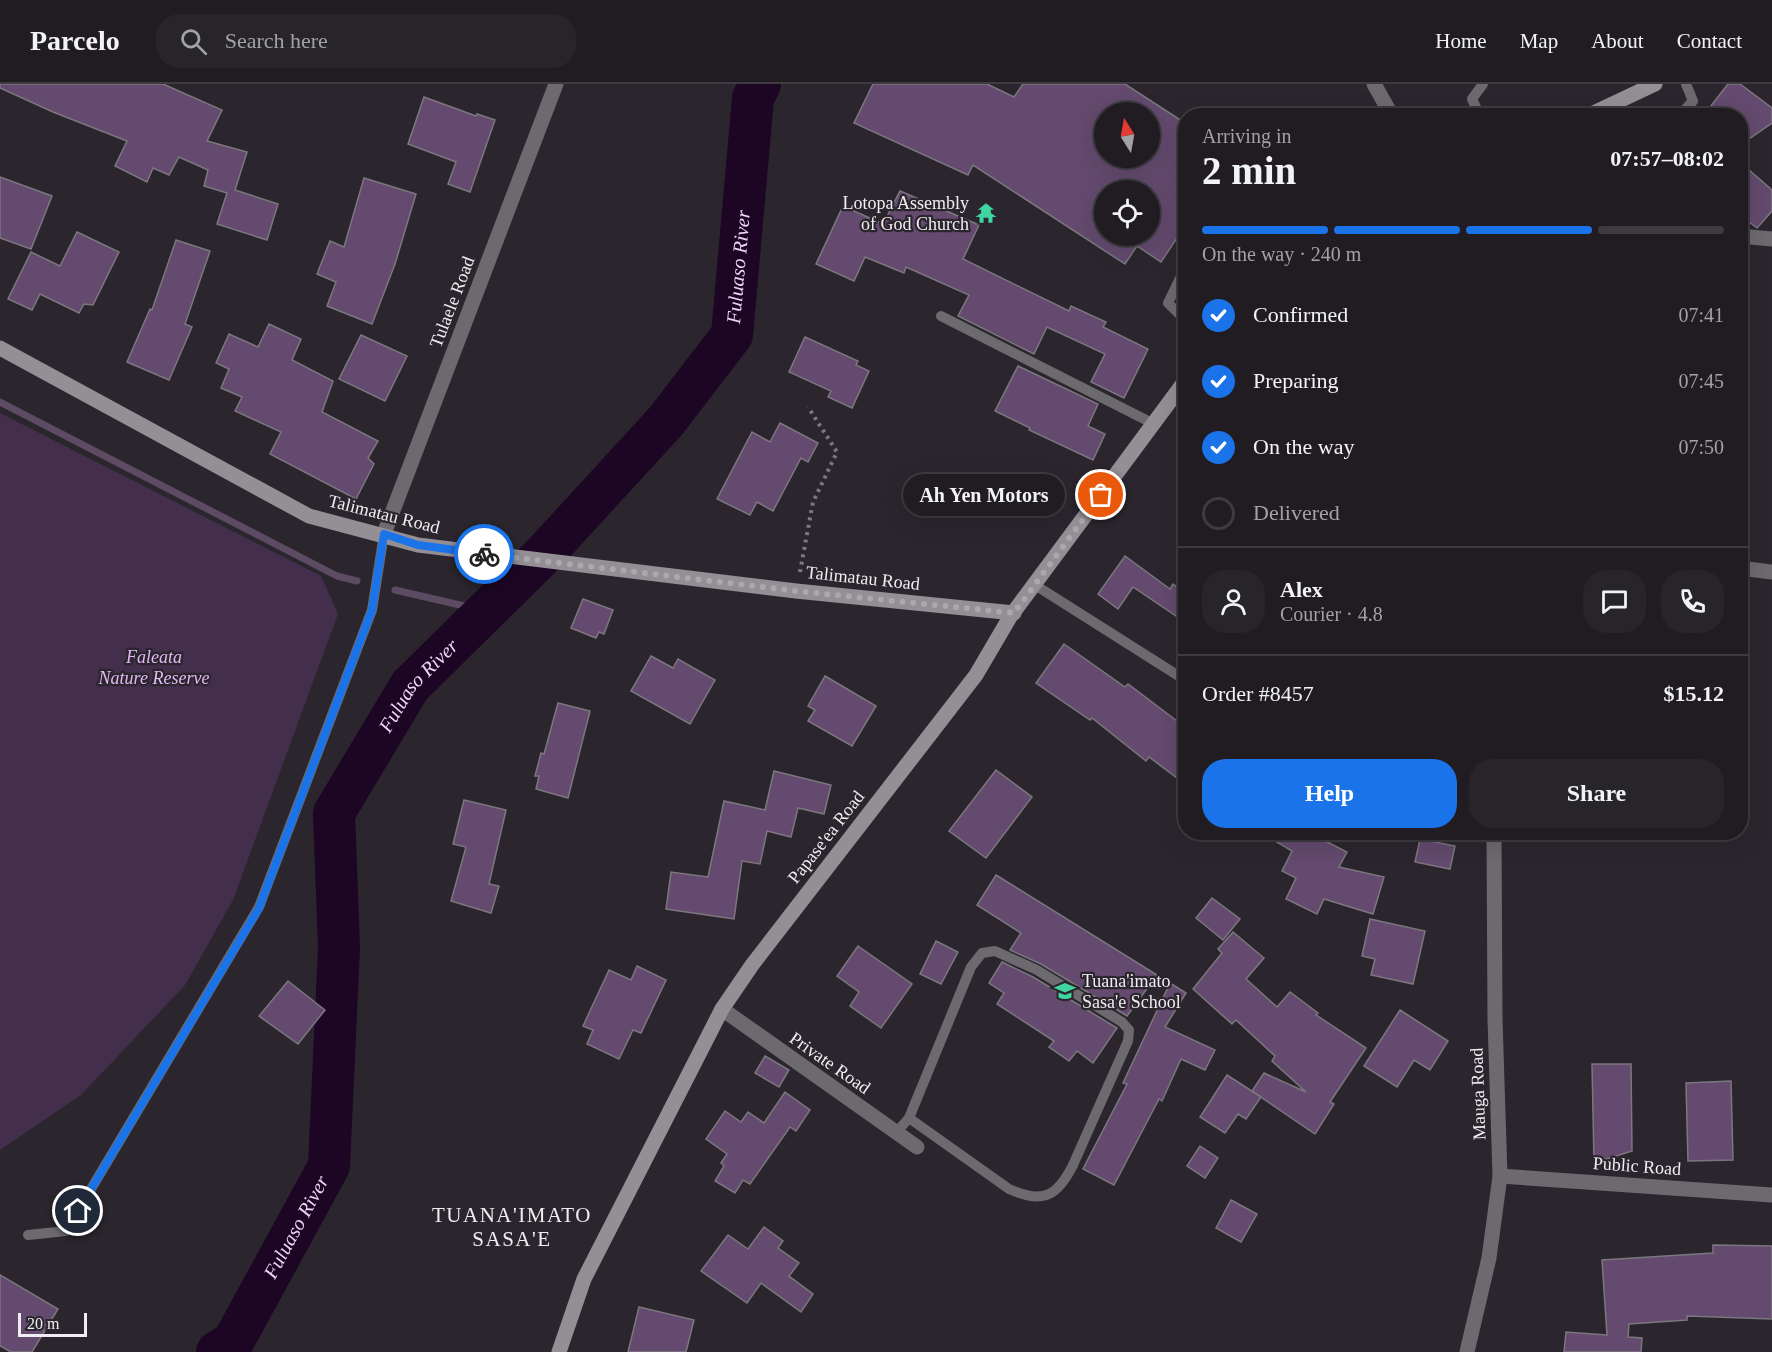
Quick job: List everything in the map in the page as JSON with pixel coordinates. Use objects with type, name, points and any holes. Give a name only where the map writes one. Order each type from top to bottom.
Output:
[{"type":"main road","points":[[1614,108],[1653,84]]},
{"type":"main road","name":"Talimatau Road","points":[[0,348],[309,516],[384,534],[418,545],[796,591],[1014,613]]},
{"type":"main road","name":"Papase'ea Road","points":[[559,1352],[584,1279],[722,1009],[759,955],[976,675],[1014,613],[1178,391]]},
{"type":"street","name":"Tulaele Road","points":[[384,534],[556,84]]},
{"type":"street","points":[[1374,84],[1388,108]]},
{"type":"street","points":[[1748,237],[1772,239]]},
{"type":"street","points":[[1748,569],[1772,572]]},
{"type":"street","name":"Mauga Road","points":[[1467,1352],[1489,1258],[1500,1176],[1495,1019],[1494,840]]},
{"type":"street","name":"Private Road","points":[[722,1009],[917,1147]]},
{"type":"street","name":"Public Road","points":[[1500,1176],[1772,1195]]},
{"type":"lane","points":[[1476,108],[1472,99],[1483,84]]},
{"type":"lane","points":[[1686,84],[1692,101],[1686,108]]},
{"type":"lane","points":[[1178,282],[1168,303],[1178,313]]},
{"type":"lane","points":[[941,316],[1154,424]]},
{"type":"lane","points":[[28,1235],[66,1231],[259,908],[372,610],[384,534]]},
{"type":"lane","points":[[1035,585],[1178,676]]},
{"type":"lane","points":[[896,1133],[909,1118],[971,967],[982,953],[995,951],[1037,970],[1122,1022],[1129,1030],[1128,1041],[1073,1165],[1065,1182],[1054,1193],[1042,1197],[1026,1197],[1010,1189],[909,1118]]},
{"type":"path","points":[[796,591],[813,502],[837,452],[808,407]]},
{"type":"green space","name":"Faleata Nature Reserve","points":[[0,413],[321,576],[338,614],[233,900],[185,985],[81,1095],[0,1150]]},
{"type":"building","points":[[0,84],[163,84],[222,110],[207,141],[247,152],[235,190],[278,204],[267,240],[217,224],[227,193],[204,186],[208,170],[179,157],[169,175],[153,168],[147,182],[115,166],[127,141],[53,112],[0,88]]},
{"type":"building","points":[[873,84],[987,84],[1014,97],[1023,84],[1125,84],[1153,102],[1094,102],[1094,168],[1160,168],[1160,107],[1178,118],[1178,236],[1161,262],[1137,246],[1160,246],[1160,180],[1094,180],[1094,244],[973,165],[968,175],[854,123]]},
{"type":"building","points":[[1728,84],[1740,84],[1772,108],[1772,123],[1748,140],[1748,108],[1709,108]]},
{"type":"building","points":[[424,97],[476,116],[477,114],[495,120],[470,192],[448,184],[456,162],[408,144]]},
{"type":"building","points":[[1748,169],[1772,190],[1772,211],[1757,228],[1748,221]]},
{"type":"building","points":[[0,177],[52,196],[31,249],[0,238]]},
{"type":"building","points":[[364,178],[416,194],[395,264],[372,324],[327,306],[336,282],[317,274],[330,241],[344,247]]},
{"type":"building","points":[[900,191],[979,225],[963,259],[1069,311],[1071,306],[1106,322],[1103,327],[1148,349],[1124,398],[1091,382],[1105,354],[1047,327],[1034,354],[958,316],[969,295],[906,267],[904,273],[865,257],[854,281],[816,264],[843,206],[883,224]]},
{"type":"building","points":[[77,232],[119,252],[93,305],[84,304],[79,313],[40,294],[32,310],[8,299],[31,252],[60,266]]},
{"type":"building","points":[[176,240],[210,251],[185,324],[192,327],[169,380],[127,362],[150,309],[152,310]]},
{"type":"building","points":[[1097,246],[1137,246],[1125,264]]},
{"type":"building","points":[[269,324],[301,339],[292,360],[333,381],[322,412],[378,441],[368,458],[374,464],[356,499],[270,454],[281,432],[235,411],[242,397],[221,388],[229,369],[216,363],[229,334],[258,347]]},
{"type":"building","points":[[361,335],[407,356],[385,401],[339,379]]},
{"type":"building","points":[[805,337],[858,361],[856,365],[869,371],[852,408],[828,397],[831,391],[789,372]]},
{"type":"building","points":[[1018,366],[1098,404],[1088,426],[1105,434],[1093,460],[995,411]]},
{"type":"building","points":[[780,423],[818,443],[808,462],[801,458],[773,511],[757,502],[750,515],[717,499],[752,432],[770,442]]},
{"type":"building","points":[[1125,556],[1170,589],[1173,584],[1178,588],[1178,617],[1133,587],[1118,609],[1098,594]]},
{"type":"building","points":[[583,599],[613,610],[604,634],[599,632],[596,638],[571,628]]},
{"type":"building","points":[[1064,644],[1125,687],[1128,684],[1178,722],[1178,779],[1149,757],[1146,761],[1092,718],[1090,720],[1036,683]]},
{"type":"building","points":[[651,656],[673,668],[678,659],[715,680],[690,724],[631,691]]},
{"type":"building","points":[[825,676],[876,706],[852,746],[808,721],[815,710],[808,706]]},
{"type":"building","points":[[558,703],[590,711],[568,798],[536,789],[539,776],[535,776],[541,753],[544,754]]},
{"type":"building","points":[[996,770],[1032,797],[986,858],[949,831]]},
{"type":"building","points":[[774,771],[831,785],[824,814],[798,808],[791,837],[767,831],[760,864],[742,861],[734,919],[666,909],[671,872],[708,877],[724,801],[765,810]]},
{"type":"building","points":[[464,800],[506,810],[489,884],[499,886],[491,913],[451,901],[466,847],[453,844]]},
{"type":"building","points":[[1273,840],[1324,840],[1347,852],[1339,867],[1384,877],[1373,914],[1324,899],[1317,914],[1286,899],[1296,878],[1282,871],[1292,851]]},
{"type":"building","points":[[1420,840],[1455,846],[1450,869],[1415,862]]},
{"type":"building","points":[[996,875],[1157,975],[1127,1016],[1041,964],[1010,950],[1021,933],[977,905]]},
{"type":"building","points":[[1212,898],[1240,919],[1223,940],[1196,918]]},
{"type":"building","points":[[1370,919],[1425,931],[1413,984],[1371,975],[1375,959],[1362,956]]},
{"type":"building","points":[[1233,932],[1264,958],[1246,979],[1277,1007],[1290,992],[1318,1013],[1316,1015],[1366,1048],[1330,1102],[1334,1104],[1315,1134],[1252,1091],[1264,1073],[1306,1092],[1272,1061],[1275,1056],[1236,1020],[1232,1024],[1193,989],[1222,953],[1218,949]]},
{"type":"building","points":[[936,941],[958,952],[941,984],[920,974]]},
{"type":"building","points":[[858,946],[912,984],[881,1028],[850,1006],[859,992],[837,976]]},
{"type":"building","points":[[1002,962],[1033,977],[1117,1028],[1093,1063],[1077,1051],[1069,1061],[1049,1047],[1054,1041],[997,1004],[1004,993],[989,983]]},
{"type":"building","points":[[637,966],[666,980],[641,1033],[633,1030],[619,1059],[587,1044],[593,1030],[583,1026],[609,970],[631,980]]},
{"type":"building","points":[[288,981],[325,1010],[298,1044],[259,1016]]},
{"type":"building","points":[[1170,983],[1186,993],[1165,1027],[1215,1050],[1205,1070],[1181,1059],[1162,1101],[1159,1099],[1114,1185],[1083,1169],[1127,1084],[1123,1083]]},
{"type":"building","points":[[1400,1010],[1448,1041],[1430,1070],[1414,1060],[1397,1087],[1364,1066]]},
{"type":"building","points":[[765,1056],[789,1070],[779,1087],[755,1073]]},
{"type":"building","points":[[1592,1064],[1631,1064],[1632,1151],[1594,1163]]},
{"type":"building","points":[[1227,1075],[1261,1097],[1246,1119],[1238,1114],[1225,1133],[1200,1117]]},
{"type":"building","points":[[1731,1081],[1733,1160],[1688,1161],[1686,1083]]},
{"type":"building","points":[[785,1092],[810,1110],[796,1131],[790,1127],[750,1184],[743,1180],[735,1193],[715,1181],[724,1166],[721,1163],[727,1154],[706,1139],[725,1111],[741,1122],[748,1112],[764,1123]]},
{"type":"building","points":[[1200,1146],[1218,1158],[1205,1178],[1187,1166]]},
{"type":"building","points":[[1231,1200],[1257,1214],[1241,1242],[1216,1228]]},
{"type":"building","points":[[764,1227],[783,1241],[778,1248],[799,1263],[789,1276],[813,1294],[801,1312],[761,1283],[747,1303],[701,1271],[728,1235],[748,1249]]},
{"type":"building","points":[[1713,1245],[1772,1246],[1772,1319],[1687,1316],[1687,1320],[1629,1324],[1628,1337],[1642,1338],[1641,1352],[1564,1352],[1566,1332],[1607,1335],[1602,1260],[1713,1253]]},
{"type":"building","points":[[0,1275],[58,1309],[32,1352],[11,1352],[0,1346]]},
{"type":"building","points":[[639,1307],[694,1320],[686,1352],[628,1352]]},
{"type":"waterway","name":"Fuluaso River","points":[[217,1352],[233,1342],[329,1166],[339,948],[334,813],[410,686],[543,555],[666,421],[732,335],[753,98],[760,84]]},
{"type":"waterway","points":[[0,402],[337,576],[357,581]]},
{"type":"waterway","points":[[395,590],[486,611]]},
{"type":"way so far","points":[[484,554],[796,591],[1014,613],[1101,495]]},
{"type":"place","name":"Lotopa Assembly of God Church","points":[[986,213]]},
{"type":"place","name":"Ah Yen Motors","points":[[1101,495]]},
{"type":"place","name":"Tuana'imato Sasa'e School","points":[[1065,991]]},
{"type":"district","name":"TUANA'IMATO SASA'E","points":[[512,1227]]},
{"type":"route","points":[[78,1211],[259,908],[372,610],[384,534],[418,545],[484,554]]}]
